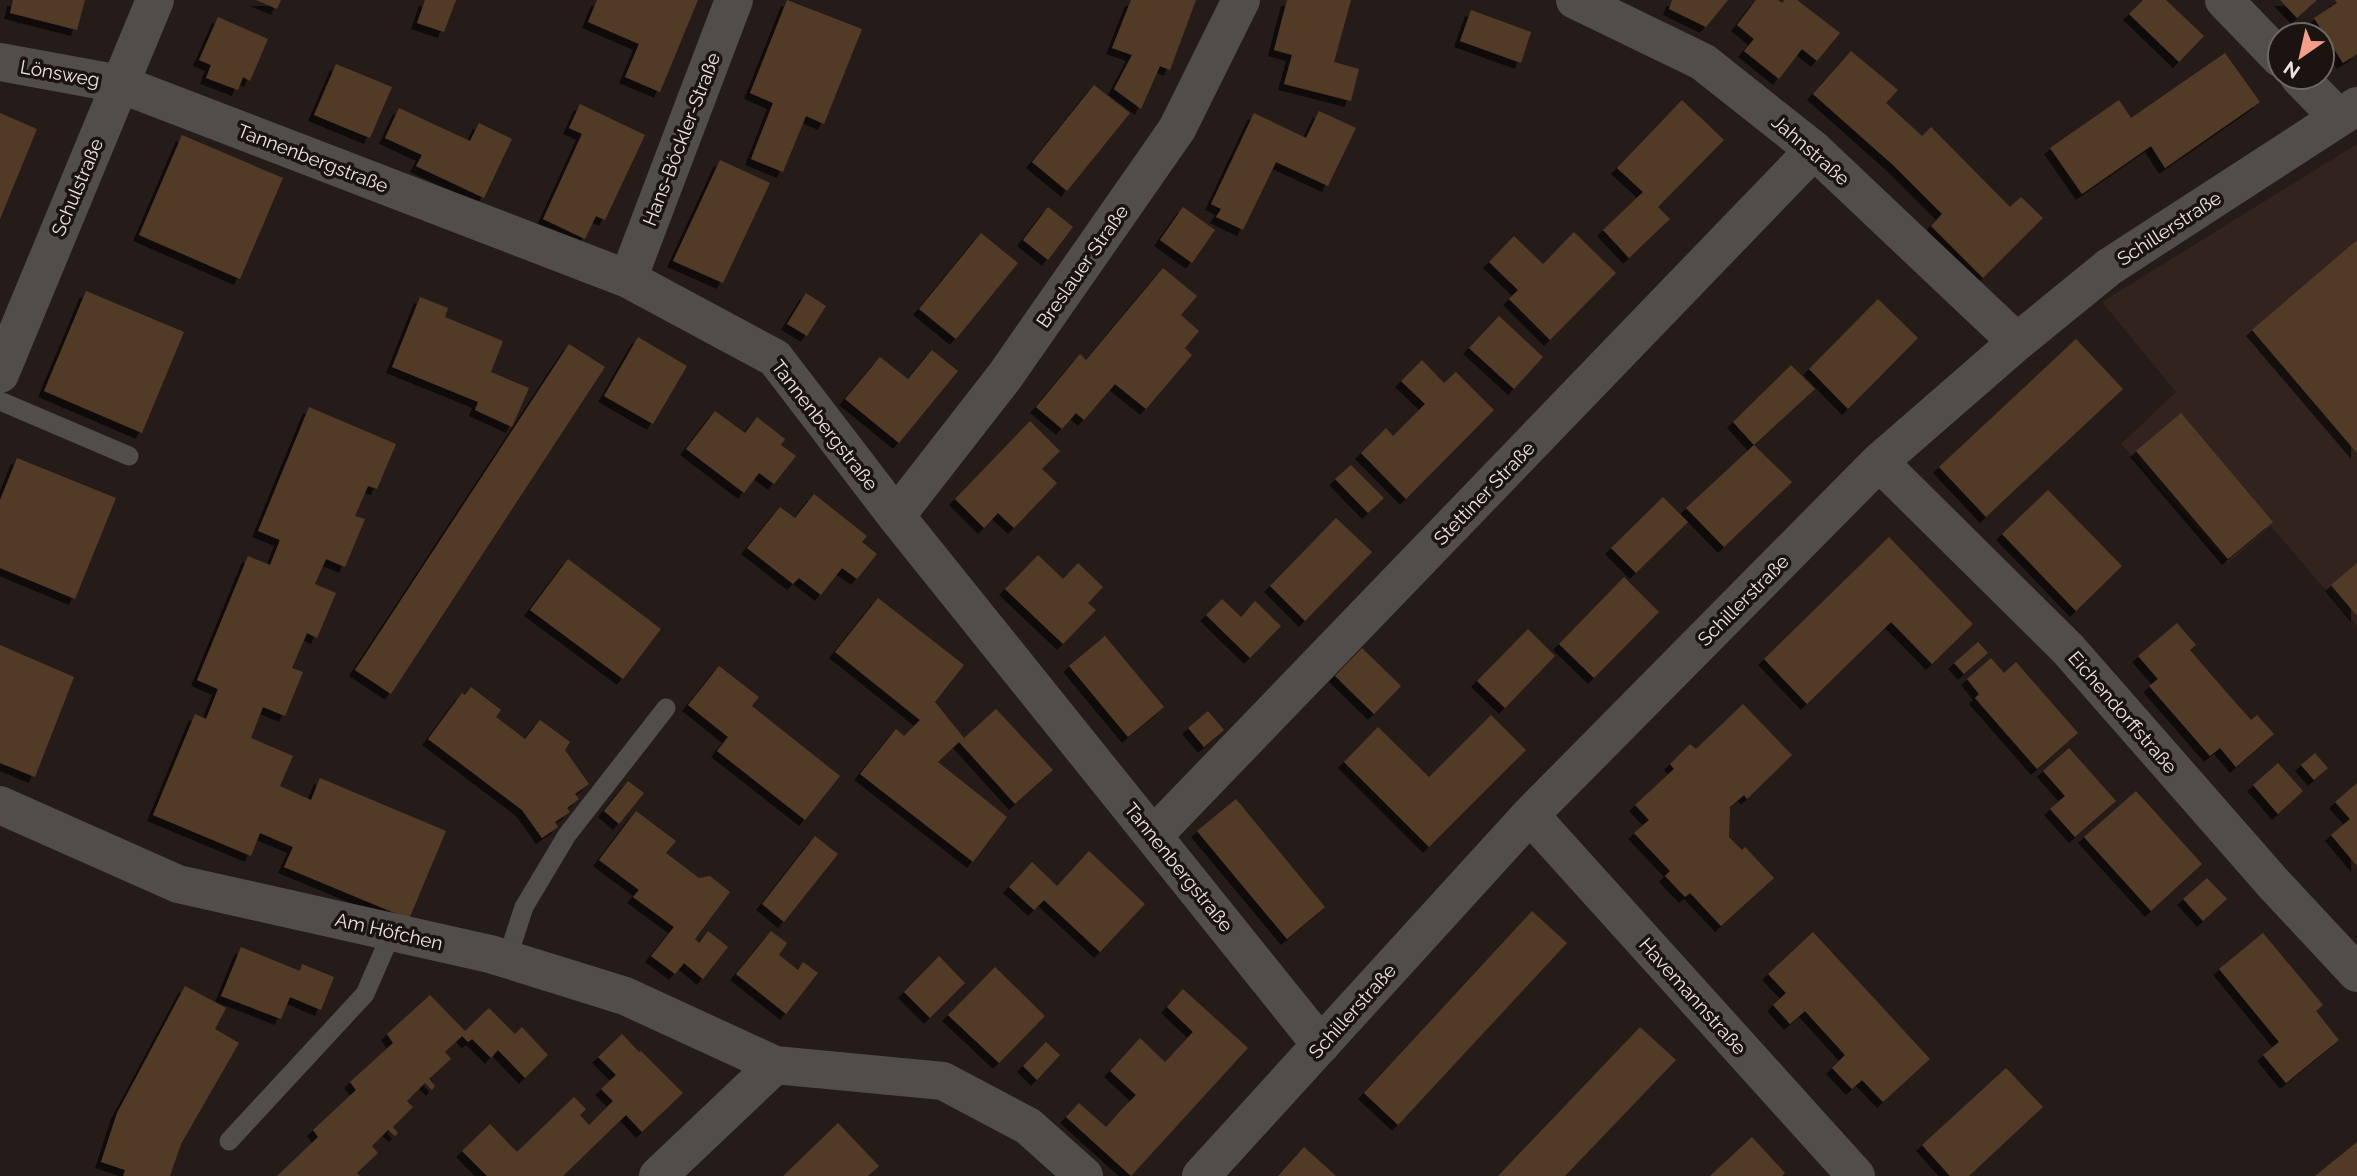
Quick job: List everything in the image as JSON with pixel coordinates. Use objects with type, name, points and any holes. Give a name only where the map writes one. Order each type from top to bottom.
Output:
[{"type":"street","name":"Schulstraße","points":[[0,374],[155,0]]},
{"type":"street","name":"Hans-Böckler-Straße","points":[[628,279],[734,0]]},
{"type":"street","name":"Breslauer Straße","points":[[896,516],[1005,376],[1177,130],[1241,0]]},
{"type":"street","name":"Jahnstraße","points":[[1575,0],[1703,62],[1814,150],[2017,342]]},
{"type":"street","points":[[2224,0],[2266,44]]},
{"type":"street","name":"Lönsweg","points":[[0,62],[120,84]]},
{"type":"street","name":"Tannenbergstraße","points":[[120,84],[628,279],[775,358],[896,516],[1321,1045]]},
{"type":"street","points":[[2318,91],[2347,112]]},
{"type":"street","name":"Schillerstraße","points":[[1201,1176],[1530,815],[1879,462],[2017,342],[2109,267],[2347,112]]},
{"type":"street","name":"Stettiner Straße","points":[[1154,835],[1814,150]]},
{"type":"street","name":"Eichendorffstraße","points":[[1879,462],[2068,649],[2273,883],[2357,973]]},
{"type":"street","name":"Am Höfchen","points":[[0,805],[178,884],[507,959],[625,996],[775,1065],[943,1081],[1028,1126],[1084,1176]]},
{"type":"street","name":"Havemannstraße","points":[[1530,815],[1856,1176]]},
{"type":"street","points":[[658,1176],[775,1065]]},
{"type":"lane","points":[[0,401],[129,456]]},
{"type":"lane","points":[[507,959],[524,907],[567,835],[666,708]]},
{"type":"lane","points":[[229,1142],[365,994],[392,932]]},
{"type":"shaded area","points":[[2357,144],[2357,627],[2271,526],[2228,563],[2121,444],[2176,392],[2102,302]]},
{"type":"building","points":[[13,0],[85,0],[77,30],[10,13]]},
{"type":"building","points":[[256,0],[281,0],[277,9]]},
{"type":"building","points":[[425,0],[456,0],[444,32],[417,23]]},
{"type":"building","points":[[597,0],[698,0],[660,92],[625,77],[639,44],[588,22]]},
{"type":"building","points":[[787,0],[862,29],[824,124],[806,116],[783,172],[751,159],[773,103],[750,93]]},
{"type":"building","points":[[1131,0],[1196,0],[1170,70],[1160,66],[1141,109],[1114,89],[1132,55],[1112,48]]},
{"type":"building","points":[[1287,0],[1351,0],[1334,62],[1359,69],[1351,101],[1284,84],[1292,55],[1274,50]]},
{"type":"building","points":[[1672,0],[1728,0],[1706,27],[1669,9]]},
{"type":"building","points":[[1756,0],[1778,0],[1782,3],[1784,0],[1797,0],[1840,33],[1817,61],[1802,49],[1779,79],[1744,51],[1754,39],[1737,25]]},
{"type":"building","points":[[2143,0],[2166,0],[2204,36],[2179,62],[2129,14]]},
{"type":"building","points":[[2280,0],[2317,0],[2297,18]]},
{"type":"building","points":[[2335,0],[2357,0],[2357,54],[2343,63],[2336,52],[2336,21],[2316,21],[2314,18],[2337,3]]},
{"type":"building","points":[[1471,10],[1531,32],[1521,63],[1460,41]]},
{"type":"building","points":[[218,17],[268,39],[250,81],[243,77],[238,90],[206,78],[211,65],[199,60]]},
{"type":"building","points":[[1851,51],[1898,90],[1886,103],[1922,136],[1931,127],[2010,207],[2021,197],[2043,218],[1983,278],[1931,226],[1942,214],[1893,165],[1813,94]]},
{"type":"building","points":[[2225,53],[2260,102],[2165,168],[2151,146],[2082,194],[2050,148],[2119,100],[2131,118]]},
{"type":"building","points":[[336,64],[392,87],[370,138],[314,115]]},
{"type":"building","points":[[1094,85],[1130,113],[1067,191],[1032,162]]},
{"type":"building","points":[[1682,100],[1724,140],[1658,207],[1670,219],[1629,258],[1603,230],[1643,192],[1617,168]]},
{"type":"building","points":[[580,104],[645,135],[605,220],[596,216],[585,239],[543,219],[582,134],[569,128]]},
{"type":"building","points":[[399,108],[470,141],[479,123],[512,139],[484,198],[416,166],[422,155],[385,138]]},
{"type":"building","points":[[1319,111],[1356,128],[1328,186],[1276,162],[1243,230],[1216,217],[1221,209],[1211,204],[1254,113],[1306,138]]},
{"type":"building","points":[[0,113],[37,129],[0,219]]},
{"type":"building","points":[[182,135],[283,178],[240,279],[139,235]]},
{"type":"building","points":[[720,160],[770,183],[723,283],[673,261]]},
{"type":"building","points":[[1048,207],[1073,227],[1048,260],[1023,240]]},
{"type":"building","points":[[1183,207],[1215,230],[1192,263],[1160,240]]},
{"type":"building","points":[[1574,232],[1616,273],[1550,340],[1509,299],[1518,290],[1489,262],[1514,236],[1543,264]]},
{"type":"building","points":[[981,233],[1018,263],[956,339],[919,309]]},
{"type":"building","points":[[2357,240],[2357,453],[2252,330]]},
{"type":"building","points":[[1163,268],[1197,296],[1181,315],[1199,331],[1185,348],[1192,355],[1146,409],[1115,384],[1084,420],[1076,413],[1062,429],[1036,407],[1080,354],[1086,360]]},
{"type":"building","points":[[86,291],[184,332],[142,433],[44,391]]},
{"type":"building","points":[[806,293],[826,306],[807,336],[787,324]]},
{"type":"building","points":[[420,297],[448,308],[445,317],[503,341],[491,372],[529,388],[512,427],[475,410],[478,402],[392,367]]},
{"type":"building","points":[[1878,299],[1918,338],[1848,409],[1809,369]]},
{"type":"building","points":[[1499,316],[1543,357],[1514,389],[1469,348]]},
{"type":"building","points":[[638,337],[687,366],[653,424],[604,396]]},
{"type":"building","points":[[2076,339],[2123,389],[1986,517],[1939,467]]},
{"type":"building","points":[[569,344],[605,367],[391,694],[355,670]]},
{"type":"building","points":[[932,350],[958,371],[899,443],[845,399],[880,357],[908,379]]},
{"type":"building","points":[[1422,360],[1444,383],[1456,372],[1494,410],[1406,499],[1361,453],[1386,428],[1393,436],[1425,404],[1401,381]]},
{"type":"building","points":[[1791,365],[1815,389],[1754,445],[1733,422]]},
{"type":"building","points":[[309,407],[396,444],[377,489],[368,486],[355,516],[365,519],[345,567],[326,559],[315,584],[336,593],[317,638],[307,633],[292,668],[303,672],[285,716],[263,707],[251,738],[293,756],[280,786],[311,800],[320,778],[446,831],[409,919],[284,867],[293,847],[260,833],[251,856],[153,815],[195,714],[206,719],[218,689],[197,680],[248,556],[270,565],[280,540],[258,531]]},
{"type":"building","points":[[715,411],[745,433],[757,417],[785,439],[781,445],[796,456],[774,484],[759,473],[744,493],[686,449]]},
{"type":"building","points":[[2181,413],[2273,522],[2228,559],[2136,451]]},
{"type":"building","points":[[1030,421],[1060,451],[1042,469],[1057,483],[1014,528],[998,513],[984,528],[955,499]]},
{"type":"building","points":[[1754,445],[1792,482],[1724,547],[1686,508]]},
{"type":"building","points":[[17,458],[116,498],[75,599],[0,568],[0,500]]},
{"type":"building","points":[[1351,465],[1384,498],[1368,513],[1335,479]]},
{"type":"building","points":[[2048,490],[2122,566],[2076,611],[2002,534]]},
{"type":"building","points":[[814,494],[867,536],[862,542],[877,554],[857,579],[842,568],[821,595],[799,578],[793,584],[747,548],[780,507],[795,518]]},
{"type":"building","points":[[1663,497],[1688,522],[1636,573],[1611,548]]},
{"type":"building","points":[[1336,518],[1372,552],[1305,621],[1270,586]]},
{"type":"building","points":[[1889,537],[1973,624],[1932,664],[1891,622],[1807,704],[1764,659]]},
{"type":"building","points":[[1038,555],[1063,579],[1078,563],[1103,587],[1088,603],[1096,610],[1063,644],[1005,589]]},
{"type":"building","points":[[568,559],[661,629],[623,679],[530,610]]},
{"type":"building","points":[[2357,563],[2357,616],[2331,585]]},
{"type":"building","points":[[1624,577],[1659,612],[1594,678],[1559,644]]},
{"type":"building","points":[[878,598],[964,665],[935,702],[964,738],[996,709],[1053,770],[1015,804],[959,742],[938,762],[1007,817],[973,862],[860,774],[896,729],[904,736],[920,720],[835,652]]},
{"type":"building","points":[[1222,599],[1241,617],[1255,601],[1281,626],[1250,658],[1206,615]]},
{"type":"building","points":[[2177,623],[2196,645],[2190,650],[2220,685],[2251,720],[2257,715],[2274,734],[2236,767],[2220,748],[2210,756],[2149,686],[2158,679],[2138,656]]},
{"type":"building","points":[[1528,629],[1555,656],[1505,708],[1477,681]]},
{"type":"building","points":[[1105,636],[1164,707],[1128,737],[1069,666]]},
{"type":"building","points":[[1978,642],[1988,653],[1964,674],[1954,663]]},
{"type":"building","points":[[0,645],[74,677],[35,777],[0,763]]},
{"type":"building","points":[[1362,648],[1401,686],[1374,714],[1335,676]]},
{"type":"building","points":[[1991,658],[2004,673],[2016,662],[2078,733],[2037,769],[1975,698],[1979,694],[1967,679]]},
{"type":"building","points":[[719,666],[759,697],[752,706],[840,776],[805,820],[717,751],[728,737],[688,705]]},
{"type":"building","points":[[471,687],[501,710],[496,717],[525,739],[540,720],[570,742],[565,750],[589,784],[575,794],[579,799],[567,808],[570,812],[555,822],[558,827],[542,838],[522,810],[428,739],[462,693],[465,695]]},
{"type":"building","points":[[1743,704],[1792,755],[1747,799],[1744,795],[1730,807],[1729,837],[1742,850],[1745,847],[1774,878],[1721,926],[1690,893],[1685,897],[1665,876],[1670,871],[1634,833],[1649,820],[1635,805],[1674,769],[1670,764],[1690,744],[1696,749]]},
{"type":"building","points":[[1208,711],[1224,730],[1204,747],[1188,728]]},
{"type":"building","points":[[1491,715],[1526,750],[1429,847],[1344,762],[1378,727],[1429,777]]},
{"type":"building","points":[[2069,748],[2116,801],[2075,837],[2050,809],[2065,796],[2043,771]]},
{"type":"building","points":[[2315,753],[2328,768],[2314,780],[2301,765]]},
{"type":"building","points":[[2278,763],[2303,791],[2278,814],[2253,785]]},
{"type":"building","points":[[628,781],[644,793],[619,824],[604,811]]},
{"type":"building","points":[[2357,783],[2357,866],[2331,835],[2350,819],[2335,802]]},
{"type":"building","points":[[2136,791],[2202,864],[2151,911],[2084,837]]},
{"type":"building","points":[[1236,799],[1325,907],[1287,939],[1197,831]]},
{"type":"building","points":[[636,811],[676,841],[666,853],[699,878],[710,876],[730,892],[695,939],[699,943],[708,931],[728,947],[703,979],[684,963],[675,974],[651,956],[674,927],[633,897],[639,890],[599,860]]},
{"type":"building","points":[[815,836],[838,854],[784,922],[762,904]]},
{"type":"building","points":[[1089,851],[1145,904],[1100,952],[1044,900],[1034,910],[1009,887],[1032,862],[1057,886]]},
{"type":"building","points":[[2207,878],[2227,899],[2203,921],[2183,899]]},
{"type":"building","points":[[1532,911],[1567,943],[1398,1125],[1364,1093]]},
{"type":"building","points":[[771,931],[787,943],[779,955],[798,970],[803,962],[818,973],[786,1014],[736,974]]},
{"type":"building","points":[[1813,932],[1930,1059],[1883,1102],[1862,1080],[1852,1089],[1832,1068],[1845,1055],[1805,1011],[1790,1024],[1773,1005],[1786,993],[1768,974]]},
{"type":"building","points":[[2263,933],[2323,1005],[2316,1011],[2339,1040],[2286,1083],[2263,1055],[2279,1042],[2219,969]]},
{"type":"building","points":[[241,947],[300,971],[302,964],[334,977],[321,1010],[290,997],[281,1019],[221,996]]},
{"type":"building","points":[[939,956],[965,983],[930,1018],[904,992]]},
{"type":"building","points":[[995,967],[1045,1016],[999,1063],[948,1015]]},
{"type":"building","points":[[185,986],[226,1008],[215,1029],[239,1043],[181,1144],[170,1176],[123,1176],[125,1170],[101,1162],[117,1113]]},
{"type":"building","points":[[1183,989],[1248,1048],[1131,1176],[1066,1117],[1079,1103],[1106,1127],[1136,1095],[1110,1071],[1140,1038],[1165,1062],[1193,1032],[1167,1007]]},
{"type":"building","points":[[430,995],[465,1031],[489,1008],[515,1034],[522,1027],[548,1055],[525,1078],[498,1050],[491,1058],[472,1039],[468,1042],[462,1036],[445,1052],[451,1059],[429,1079],[435,1086],[432,1090],[425,1083],[407,1101],[413,1107],[393,1127],[398,1133],[395,1136],[388,1130],[372,1146],[378,1153],[357,1173],[360,1176],[277,1176],[318,1137],[313,1130],[356,1090],[350,1082],[393,1043],[387,1034]]},
{"type":"building","points":[[1640,1027],[1676,1060],[1565,1176],[1498,1176]]},
{"type":"building","points":[[622,1034],[683,1093],[642,1132],[626,1115],[563,1176],[487,1176],[462,1151],[490,1124],[517,1152],[574,1097],[586,1109],[580,1115],[589,1125],[613,1101],[601,1089],[616,1075],[598,1057]]},
{"type":"building","points":[[1046,1042],[1060,1055],[1037,1080],[1023,1066]]},
{"type":"building","points":[[2006,1068],[2043,1107],[1969,1176],[1950,1176],[1922,1145]]},
{"type":"building","points":[[838,1123],[879,1166],[868,1176],[783,1176]]},
{"type":"building","points":[[1752,1137],[1785,1173],[1782,1176],[1710,1176]]},
{"type":"building","points":[[2357,1142],[2357,1176],[2315,1176]]},
{"type":"building","points":[[1304,1147],[1336,1176],[1278,1176]]}]
